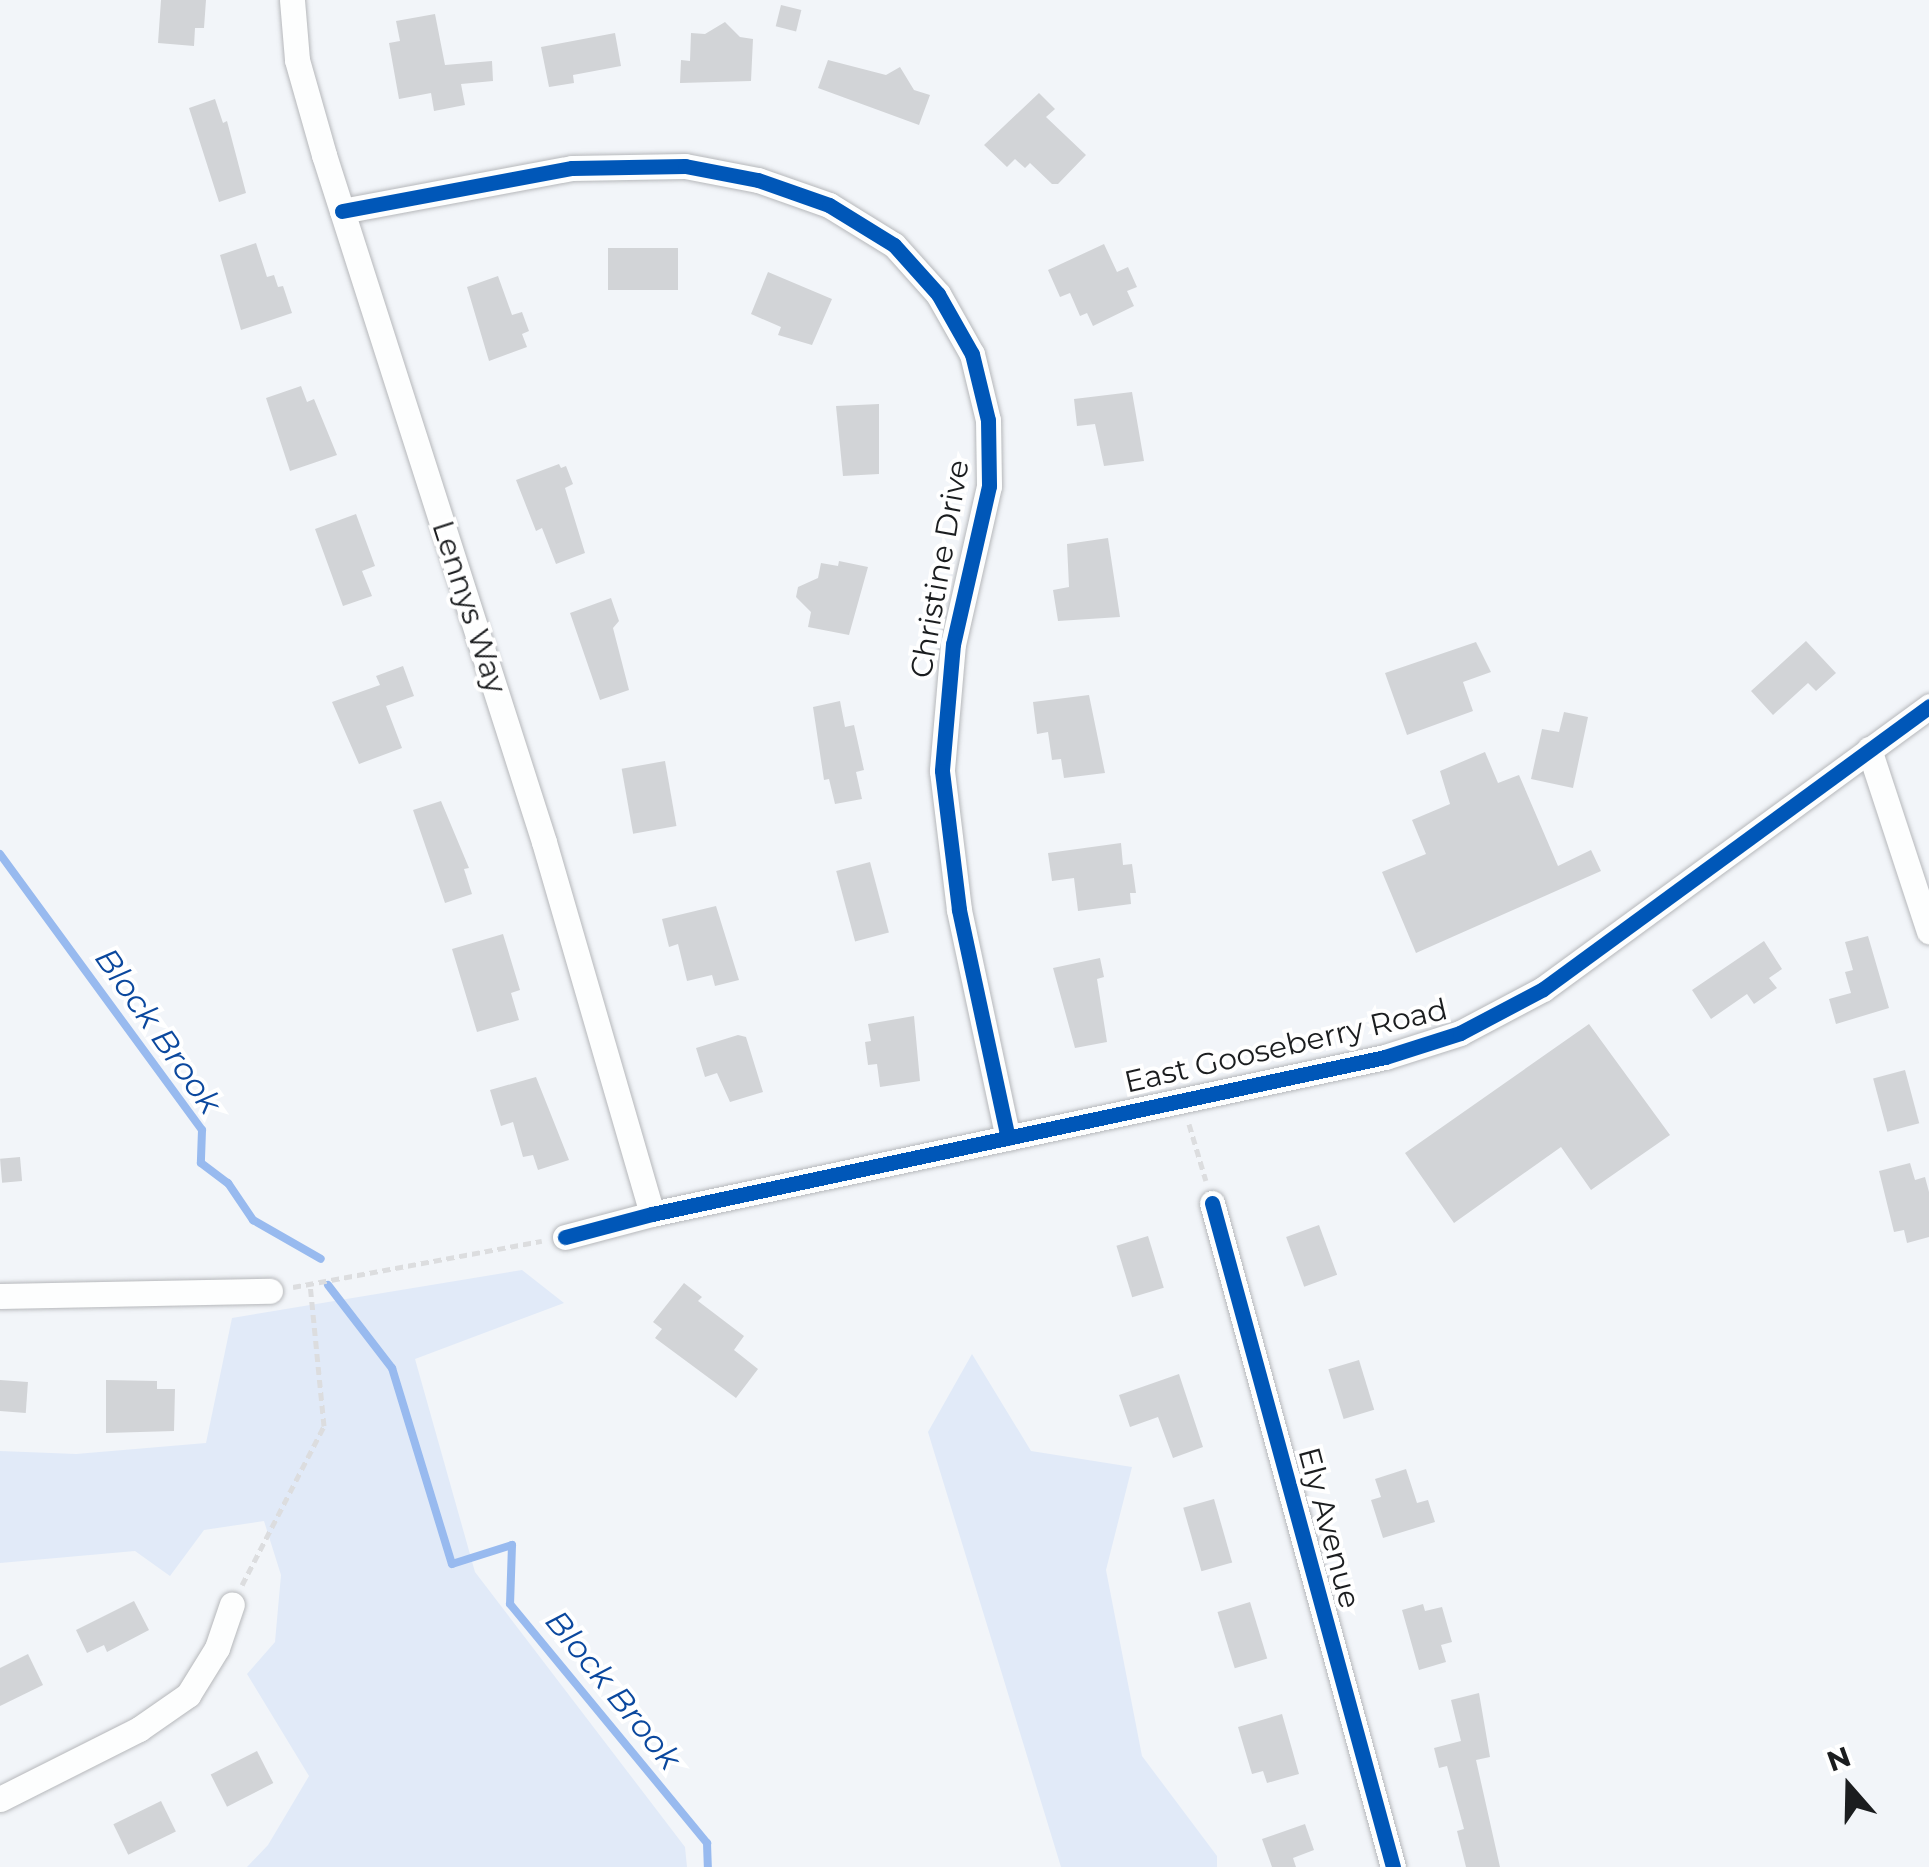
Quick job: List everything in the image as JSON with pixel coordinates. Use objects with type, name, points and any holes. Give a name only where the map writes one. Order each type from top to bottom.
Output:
[{"type":"street","name":"Lennys Way","points":[[292,0],[297,60],[544,842],[652,1214]]},
{"type":"street","name":"Christine Drive","points":[[342,211],[572,168],[646,164],[702,169],[758,180],[829,205],[894,246],[938,294],[972,354],[988,420],[989,486],[953,644],[942,771],[959,910],[1008,1138]]},
{"type":"street","name":"East Gooseberry Road","points":[[565,1237],[652,1214],[1385,1056],[1482,1024],[1543,988],[1929,706]]},
{"type":"street","points":[[1869,749],[1929,931]]},
{"type":"street","name":"Ely Avenue","points":[[1212,1203],[1392,1867]]},
{"type":"street","points":[[0,1296],[270,1291]]},
{"type":"street","points":[[0,1799],[139,1729],[188,1695],[217,1648],[232,1604]]},
{"type":"path","points":[[1182,1100],[1212,1203]]},
{"type":"path","points":[[270,1291],[565,1237]]},
{"type":"path","points":[[232,1604],[324,1426],[310,1284]]},
{"type":"shaded area","points":[[522,1270],[564,1303],[415,1359],[475,1572],[685,1847],[687,1867],[247,1867],[268,1845],[309,1776],[247,1674],[275,1642],[281,1575],[264,1521],[204,1530],[170,1576],[135,1551],[0,1563],[0,1451],[76,1454],[206,1443],[232,1318]]},
{"type":"shaded area","points":[[972,1354],[1031,1451],[1132,1467],[1106,1570],[1142,1756],[1217,1856],[1217,1867],[1061,1867],[928,1432]]},
{"type":"building","points":[[161,0],[206,0],[204,28],[195,28],[194,46],[158,43]]},
{"type":"building","points":[[781,5],[801,10],[796,31],[776,26]]},
{"type":"building","points":[[435,14],[445,65],[492,61],[493,81],[461,84],[465,105],[434,111],[431,93],[399,99],[389,43],[400,41],[396,21]]},
{"type":"building","points":[[725,22],[740,37],[753,39],[751,81],[680,83],[681,60],[690,61],[691,33],[705,34]]},
{"type":"building","points":[[615,33],[621,66],[573,75],[574,83],[549,87],[541,47]]},
{"type":"building","points":[[828,60],[886,75],[900,67],[914,90],[930,95],[919,125],[818,88]]},
{"type":"building","points":[[1039,93],[1055,109],[1046,117],[1086,155],[1058,184],[1052,184],[1030,163],[1025,168],[1015,159],[1007,167],[984,145]]},
{"type":"building","points":[[215,99],[223,123],[227,121],[246,193],[219,202],[189,108]]},
{"type":"building","points":[[256,243],[267,277],[274,275],[278,287],[283,286],[292,313],[241,330],[220,255]]},
{"type":"building","points":[[1104,244],[1117,272],[1128,267],[1137,287],[1127,291],[1134,306],[1093,326],[1087,313],[1080,316],[1070,293],[1060,297],[1048,270]]},
{"type":"building","points":[[608,248],[678,248],[678,290],[608,290]]},
{"type":"building","points":[[768,272],[832,299],[812,345],[778,335],[781,327],[751,314]]},
{"type":"building","points":[[498,276],[512,315],[522,312],[529,331],[522,334],[527,347],[489,361],[467,287]]},
{"type":"building","points":[[301,386],[307,402],[314,399],[337,455],[290,471],[266,398]]},
{"type":"building","points":[[1132,392],[1144,461],[1104,466],[1095,424],[1077,426],[1074,399]]},
{"type":"building","points":[[879,404],[879,474],[843,476],[836,406]]},
{"type":"building","points":[[559,464],[561,468],[566,466],[573,484],[565,488],[585,553],[556,564],[542,528],[536,531],[516,480]]},
{"type":"building","points":[[356,514],[375,566],[362,571],[372,596],[343,606],[315,529]]},
{"type":"building","points":[[1108,538],[1120,617],[1058,621],[1053,590],[1069,587],[1067,544]]},
{"type":"building","points":[[839,561],[868,567],[849,635],[808,627],[811,612],[796,597],[798,587],[818,578],[821,563],[838,566]]},
{"type":"building","points":[[611,598],[619,621],[613,628],[629,690],[600,700],[570,613]]},
{"type":"building","points":[[1806,641],[1836,673],[1816,691],[1808,683],[1773,715],[1751,691]]},
{"type":"building","points":[[1476,642],[1491,672],[1463,682],[1473,711],[1407,735],[1385,673]]},
{"type":"building","points":[[403,666],[414,696],[386,706],[402,748],[359,764],[332,702],[380,685],[376,676]]},
{"type":"building","points":[[1089,695],[1105,773],[1064,778],[1061,759],[1052,760],[1048,732],[1037,734],[1033,702]]},
{"type":"building","points":[[840,701],[845,727],[854,725],[864,770],[856,772],[862,799],[835,804],[829,779],[824,780],[813,707]]},
{"type":"building","points":[[1564,712],[1588,717],[1573,788],[1531,779],[1542,729],[1559,732]]},
{"type":"building","points":[[1485,752],[1498,783],[1519,775],[1558,866],[1591,850],[1601,871],[1416,953],[1382,872],[1426,854],[1412,820],[1450,804],[1440,771]]},
{"type":"building","points":[[665,761],[676,826],[633,834],[622,769]]},
{"type":"building","points":[[441,801],[469,868],[464,869],[472,894],[445,903],[413,810]]},
{"type":"building","points":[[1121,843],[1123,865],[1132,864],[1136,893],[1130,893],[1131,904],[1078,911],[1074,878],[1052,881],[1048,853]]},
{"type":"building","points":[[870,862],[889,933],[855,942],[836,871]]},
{"type":"building","points":[[716,906],[739,980],[715,986],[712,975],[687,981],[678,944],[669,947],[662,919]]},
{"type":"building","points":[[503,934],[520,990],[511,993],[519,1020],[477,1032],[452,949]]},
{"type":"building","points":[[1868,936],[1889,1008],[1836,1024],[1829,999],[1851,993],[1845,972],[1853,970],[1845,942]]},
{"type":"building","points":[[1764,941],[1782,969],[1769,978],[1777,988],[1754,1004],[1747,994],[1711,1019],[1692,990]]},
{"type":"building","points":[[1100,958],[1104,977],[1097,979],[1107,1042],[1075,1048],[1053,968]]},
{"type":"building","points":[[914,1016],[920,1081],[880,1087],[877,1064],[868,1065],[868,1024]]},
{"type":"building","points":[[1589,1024],[1670,1135],[1591,1190],[1561,1147],[1454,1223],[1405,1153]]},
{"type":"building","points":[[738,1035],[746,1037],[763,1092],[730,1102],[717,1073],[705,1077],[696,1048]]},
{"type":"building","points":[[1905,1070],[1919,1123],[1887,1132],[1873,1079]]},
{"type":"building","points":[[536,1077],[569,1160],[538,1170],[533,1155],[523,1157],[513,1122],[501,1126],[490,1090]]},
{"type":"building","points":[[20,1157],[22,1181],[2,1183],[0,1159]]},
{"type":"building","points":[[1910,1163],[1915,1180],[1925,1177],[1929,1192],[1929,1237],[1907,1243],[1904,1230],[1894,1232],[1879,1171]]},
{"type":"building","points":[[1319,1225],[1337,1275],[1304,1287],[1286,1237]]},
{"type":"building","points":[[1148,1236],[1164,1288],[1132,1297],[1116,1246]]},
{"type":"building","points":[[684,1283],[702,1297],[698,1301],[744,1336],[734,1350],[758,1369],[736,1398],[655,1338],[662,1329],[653,1322]]},
{"type":"building","points":[[1359,1360],[1374,1410],[1344,1419],[1328,1369]]},
{"type":"building","points":[[1179,1374],[1203,1447],[1173,1458],[1158,1417],[1130,1427],[1119,1395]]},
{"type":"building","points":[[0,1380],[28,1382],[26,1413],[0,1411]]},
{"type":"building","points":[[106,1380],[157,1381],[157,1389],[175,1389],[174,1431],[106,1433]]},
{"type":"building","points":[[1406,1469],[1417,1503],[1428,1500],[1435,1522],[1383,1538],[1371,1500],[1381,1497],[1375,1479]]},
{"type":"building","points":[[1214,1499],[1232,1562],[1201,1571],[1183,1508]]},
{"type":"building","points":[[134,1601],[149,1630],[107,1652],[104,1645],[87,1653],[76,1630]]},
{"type":"building","points":[[1250,1602],[1267,1658],[1235,1668],[1217,1612]]},
{"type":"building","points":[[1423,1604],[1425,1611],[1442,1607],[1452,1642],[1441,1645],[1446,1662],[1419,1670],[1402,1610]]},
{"type":"building","points":[[28,1654],[43,1685],[0,1706],[0,1668]]},
{"type":"building","points":[[1479,1693],[1490,1757],[1476,1760],[1500,1867],[1466,1867],[1457,1831],[1464,1829],[1447,1766],[1439,1768],[1434,1748],[1461,1741],[1451,1700]]},
{"type":"building","points":[[1282,1714],[1299,1774],[1267,1783],[1263,1771],[1252,1774],[1238,1727]]},
{"type":"building","points":[[257,1751],[273,1783],[227,1807],[211,1775]]},
{"type":"building","points":[[161,1801],[176,1832],[128,1855],[113,1824]]},
{"type":"building","points":[[1305,1824],[1314,1850],[1293,1858],[1296,1867],[1272,1867],[1262,1839]]},
{"type":"waterway","name":"Block Brook","points":[[0,854],[202,1130],[201,1163],[228,1183],[253,1220],[321,1259]]},
{"type":"waterway","name":"Block Brook","points":[[328,1285],[392,1368],[452,1564],[512,1545],[510,1604],[707,1843],[708,1867]]},
{"type":"cycle path","points":[[342,211],[572,168],[685,166],[758,180],[829,205],[894,245],[938,294],[972,354],[988,420],[989,486],[953,644],[942,771],[959,910],[1008,1138]]},
{"type":"cycle path","points":[[565,1237],[652,1214],[1385,1057],[1460,1033],[1543,989],[1929,706]]},
{"type":"cycle path","points":[[1212,1203],[1393,1867]]}]
